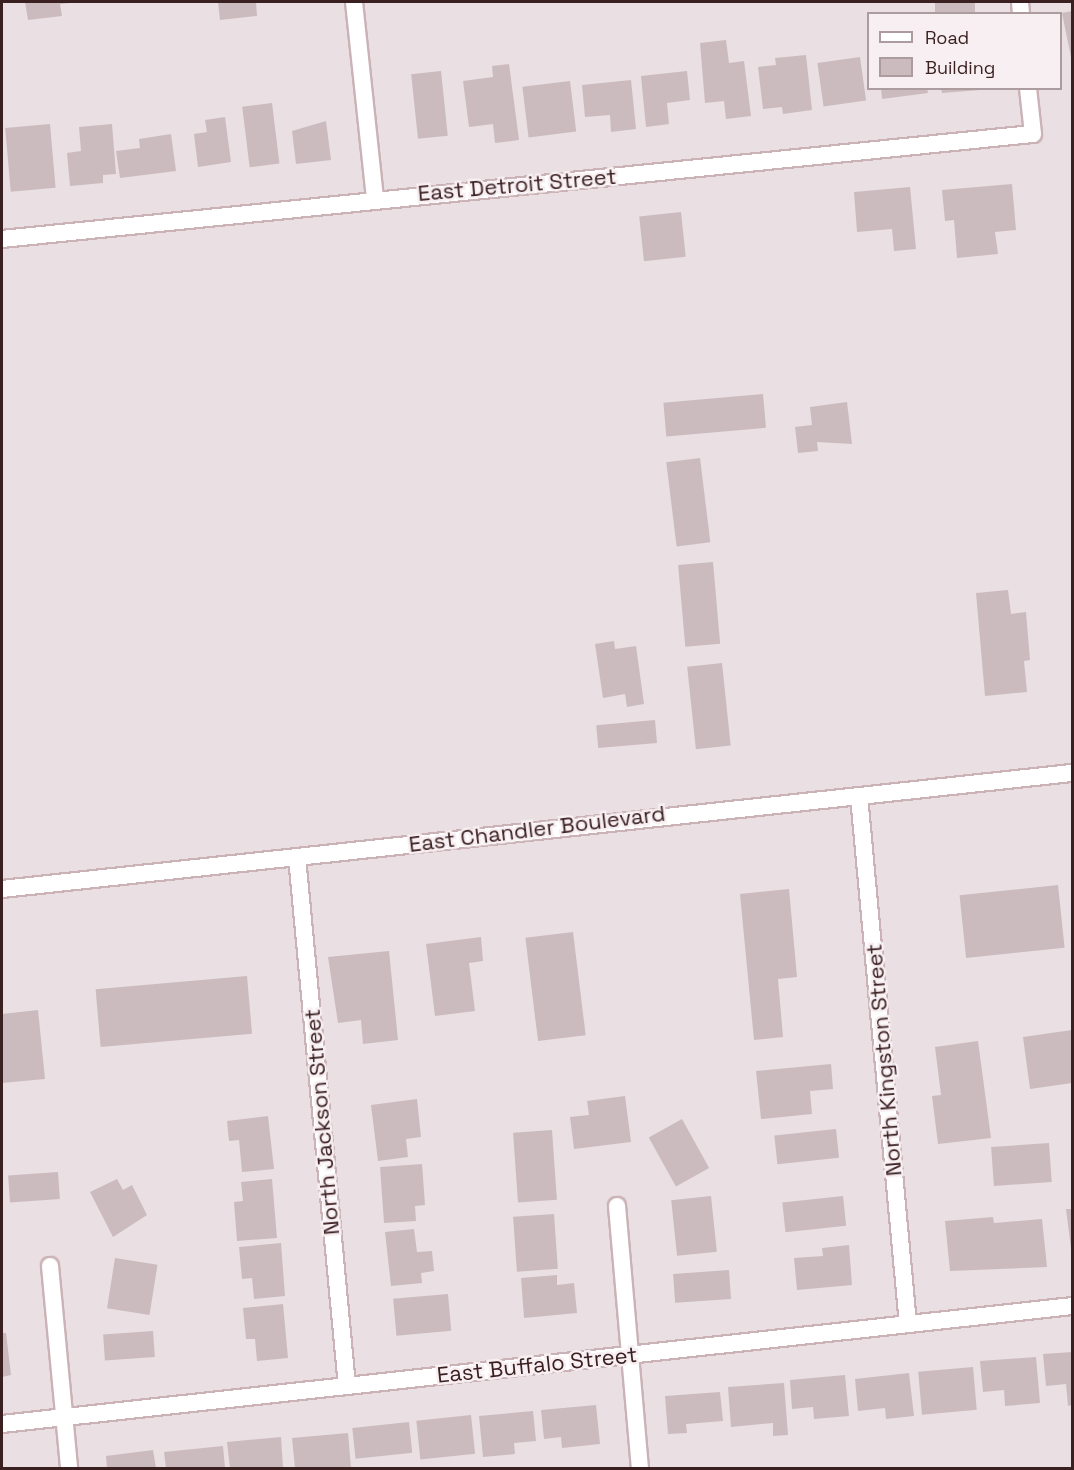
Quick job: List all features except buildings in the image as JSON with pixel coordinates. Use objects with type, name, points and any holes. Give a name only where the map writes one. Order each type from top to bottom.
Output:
[{"type":"street","points":[[354,2],[375,199]]},
{"type":"street","name":"East Detroit Street","points":[[2,239],[375,199],[1033,134],[1028,90]]},
{"type":"street","name":"East Chandler Boulevard","points":[[2,889],[1072,773]]},
{"type":"street","name":"North Kingston Street","points":[[859,796],[908,1324]]},
{"type":"street","name":"North Jackson Street","points":[[297,857],[347,1386]]},
{"type":"street","points":[[616,1206],[640,1468]]},
{"type":"street","points":[[50,1266],[69,1468]]},
{"type":"street","name":"East Buffalo Street","points":[[2,1424],[1072,1306]]}]
